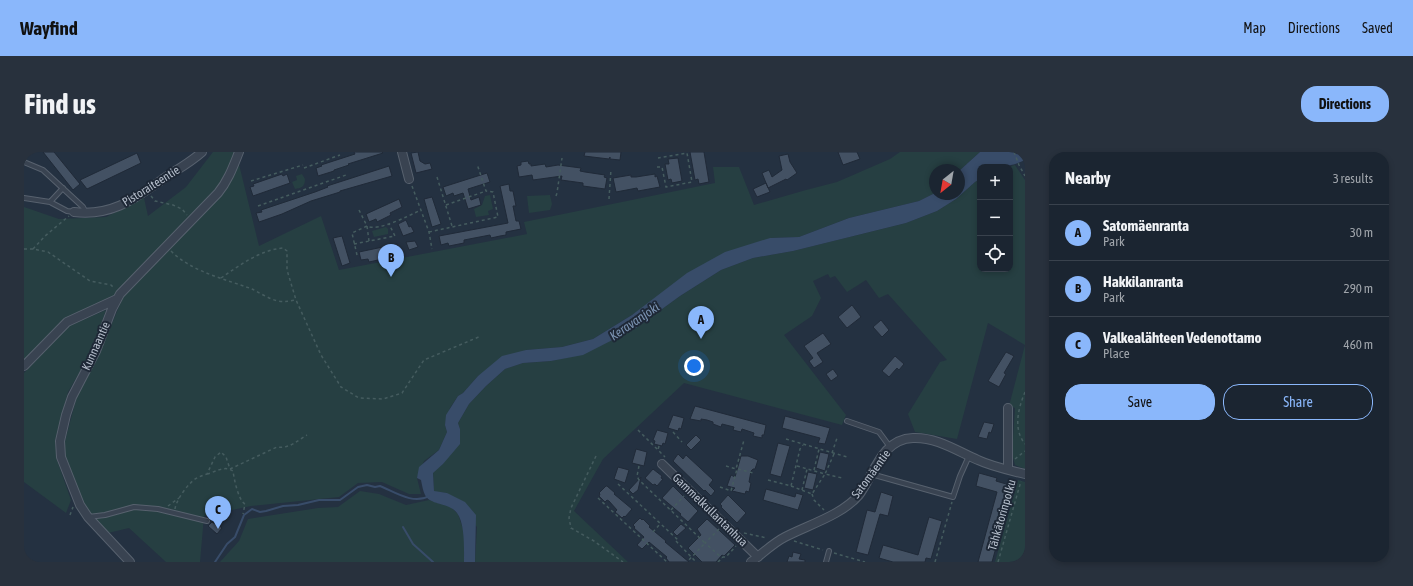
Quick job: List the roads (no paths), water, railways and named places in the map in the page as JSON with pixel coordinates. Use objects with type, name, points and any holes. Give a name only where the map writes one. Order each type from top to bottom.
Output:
[{"type":"street","name":"Pistoraiteentie","points":[[74,212],[87,214],[104,211],[127,203],[147,192],[202,152]]},
{"type":"street","name":"Kunnaantie","points":[[130,562],[88,517],[77,500],[61,457],[60,441],[66,415],[72,397],[96,351],[118,297],[225,185],[239,152]]},
{"type":"street","points":[[402,152],[410,182]]},
{"type":"street","points":[[24,366],[67,322],[118,297]]},
{"type":"street","points":[[1008,408],[1008,468]]},
{"type":"street","name":"Satomäentie","points":[[751,562],[783,538],[844,508],[858,495],[880,457],[899,442],[913,438],[927,439],[948,445],[987,464],[1008,468],[1024,474]]},
{"type":"street","name":"Gammelkullantanhua","points":[[664,461],[690,490],[758,557]]},
{"type":"lane","points":[[24,162],[44,170],[83,207],[87,214]]},
{"type":"lane","points":[[50,202],[63,188]]},
{"type":"lane","points":[[24,198],[50,202],[67,211],[74,212]]},
{"type":"lane","points":[[847,421],[879,432],[891,447]]},
{"type":"lane","points":[[870,474],[953,497],[969,456]]},
{"type":"lane","points":[[88,517],[105,515],[134,507],[158,510],[207,521]]},
{"type":"lane","points":[[826,562],[830,552]]},
{"type":"water","points":[[980,152],[1025,152],[1025,160],[1013,165],[977,164],[977,181],[965,191],[965,166]]},
{"type":"water","name":"Keravanjoki","points":[[929,196],[929,200],[954,200],[937,211],[906,223],[793,251],[753,258],[721,270],[680,296],[636,328],[583,355],[551,361],[523,363],[505,369],[469,404],[458,423],[460,429],[460,444],[433,473],[434,491],[447,493],[465,502],[476,515],[475,562],[464,562],[464,536],[460,517],[454,510],[431,501],[425,495],[421,480],[417,478],[419,467],[439,450],[447,432],[445,425],[446,415],[458,396],[463,393],[478,376],[502,356],[526,350],[562,347],[593,339],[632,315],[687,273],[725,252],[770,238],[799,237],[849,218],[919,201]]},
{"type":"waterway","points":[[215,562],[227,544],[235,537],[244,515],[252,509],[260,512],[283,506],[298,505],[319,500],[340,500],[358,487],[367,485],[375,487],[380,486],[404,497],[417,499],[429,496]]},
{"type":"waterway","points":[[403,527],[413,544],[433,562]]},
{"type":"place","name":"Hakkilanranta","points":[[391,277]]},
{"type":"place","name":"Satomäenranta","points":[[701,339]]},
{"type":"place","name":"Valkealähteen Vedenottamo","points":[[218,529]]}]
